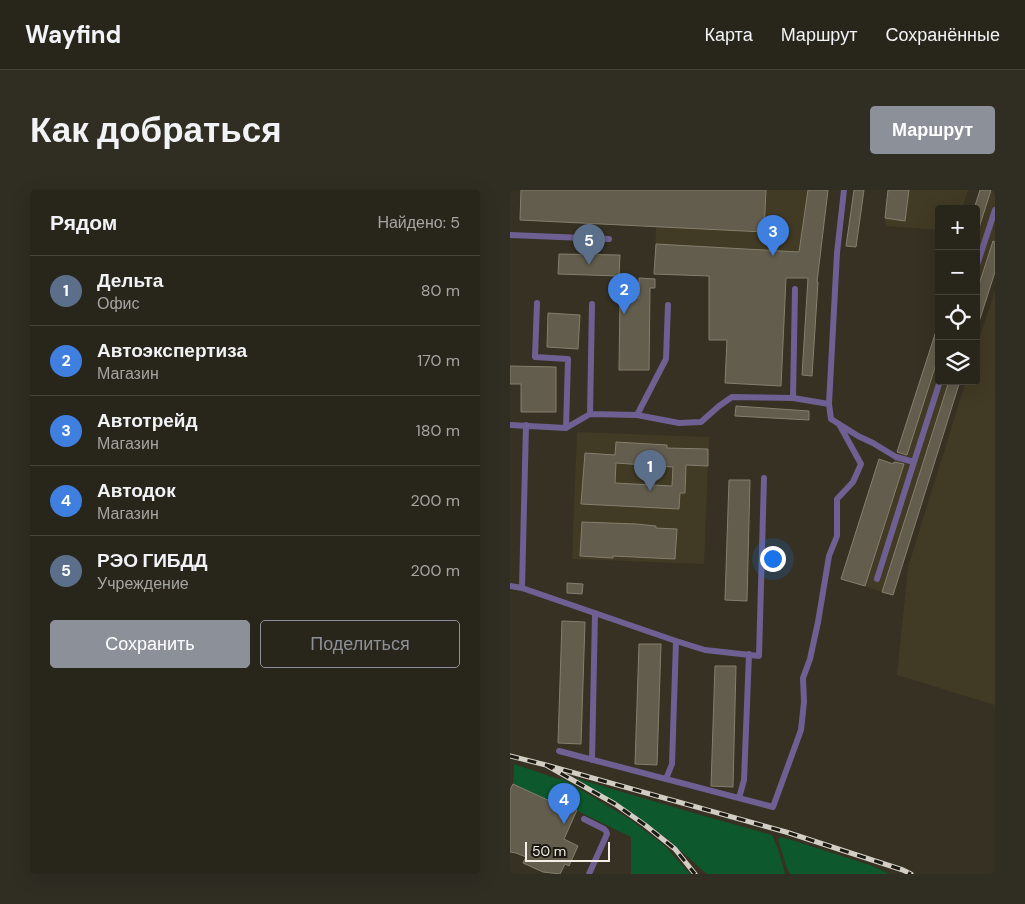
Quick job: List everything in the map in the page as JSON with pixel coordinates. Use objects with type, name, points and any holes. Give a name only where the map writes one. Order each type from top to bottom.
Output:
[{"type":"lane","points":[[844,190],[828,404],[831,419],[896,457],[914,462]]},
{"type":"lane","points":[[980,256],[995,210]]},
{"type":"lane","points":[[510,235],[609,239]]},
{"type":"lane","points":[[793,398],[795,289]]},
{"type":"lane","points":[[537,303],[535,357],[568,359],[566,428]]},
{"type":"lane","points":[[590,414],[592,304]]},
{"type":"lane","points":[[637,415],[666,359],[668,305]]},
{"type":"lane","points":[[877,579],[939,385]]},
{"type":"lane","points":[[510,425],[566,428],[590,414],[637,415],[679,423],[701,422],[718,406],[732,397],[793,398],[828,404]]},
{"type":"lane","points":[[559,751],[772,807],[802,730],[803,678],[810,659],[818,622],[829,556],[837,536],[837,499],[853,482],[861,464],[839,424]]},
{"type":"lane","points":[[522,588],[526,425]]},
{"type":"lane","points":[[510,586],[522,588],[705,650],[759,656],[764,478]]},
{"type":"lane","points":[[592,760],[596,613]]},
{"type":"lane","points":[[666,779],[672,764],[676,641]]},
{"type":"lane","points":[[739,798],[744,780],[748,654]]},
{"type":"lane","points":[[584,819],[604,829],[607,834],[590,874]]},
{"type":"shaded area","points":[[521,190],[828,190],[817,278],[654,274],[656,227],[520,220]]},
{"type":"shaded area","points":[[888,190],[968,190],[963,205],[935,205],[935,230],[886,226]]},
{"type":"shaded area","points":[[980,190],[995,190],[995,272],[980,319],[980,205],[977,205]]},
{"type":"shaded area","points":[[995,290],[995,705],[897,675],[908,567],[965,385],[980,385],[980,337]]},
{"type":"shaded area","points":[[935,334],[935,385],[959,385],[893,595],[841,579],[879,459],[894,463]]},
{"type":"shaded area","points":[[577,432],[709,437],[704,564],[572,559]]},
{"type":"green space","points":[[514,764],[563,779],[631,820],[665,846],[690,874],[631,874],[631,837],[553,799],[552,802],[513,784]]},
{"type":"green space","points":[[575,778],[772,835],[785,874],[707,874],[665,837],[635,815]]},
{"type":"green space","points":[[782,837],[870,865],[890,874],[790,874],[778,839]]},
{"type":"building","points":[[521,190],[766,190],[764,232],[520,220]]},
{"type":"building","points":[[808,190],[828,190],[817,282],[812,376],[802,375],[808,278],[786,278],[781,386],[725,383],[727,340],[709,340],[709,276],[654,274],[656,244],[799,252]]},
{"type":"building","points":[[854,190],[864,190],[856,247],[846,246]]},
{"type":"building","points":[[888,190],[909,190],[905,221],[885,218]]},
{"type":"building","points":[[980,190],[991,190],[980,225],[980,205],[975,205]]},
{"type":"building","points":[[993,241],[995,242],[995,272],[980,319],[980,282]]},
{"type":"building","points":[[559,254],[620,255],[619,276],[558,274]]},
{"type":"building","points":[[639,278],[655,279],[655,288],[650,288],[649,370],[619,370],[620,298],[639,298]]},
{"type":"building","points":[[548,313],[580,315],[578,349],[547,347]]},
{"type":"building","points":[[935,334],[935,368],[907,455],[897,452]]},
{"type":"building","points":[[510,366],[556,367],[556,412],[521,412],[521,384],[510,384]]},
{"type":"building","points":[[948,385],[959,385],[893,595],[882,592]]},
{"type":"building","points":[[736,406],[809,411],[809,420],[735,416]]},
{"type":"building","points":[[616,442],[667,445],[667,448],[708,449],[708,466],[686,465],[685,493],[680,493],[679,509],[581,504],[585,453],[615,455]],"holes":[[[616,463],[673,467],[672,486],[615,483]]]},
{"type":"building","points":[[879,459],[893,464],[894,462],[904,464],[865,586],[841,579]]},
{"type":"building","points":[[729,480],[750,480],[747,601],[725,600]]},
{"type":"building","points":[[582,522],[637,524],[656,526],[656,528],[677,529],[675,559],[580,556]]},
{"type":"building","points":[[567,583],[583,584],[582,594],[567,593]]},
{"type":"building","points":[[562,621],[585,622],[581,744],[558,743]]},
{"type":"building","points":[[639,644],[661,644],[657,765],[635,764]]},
{"type":"building","points":[[715,666],[736,666],[733,787],[711,786]]},
{"type":"building","points":[[513,784],[552,802],[553,799],[577,810],[564,839],[578,846],[569,866],[565,864],[560,874],[543,872],[523,863],[526,857],[510,852],[510,790]]},
{"type":"railway","points":[[510,756],[546,765],[615,804],[675,849],[695,874]]},
{"type":"railway","points":[[546,765],[786,832],[911,874]]},
{"type":"place","name":"Автотрейд","points":[[773,256]]},
{"type":"place","name":"РЭО ГИБДД","points":[[589,265]]},
{"type":"place","name":"Автоэкспертиза","points":[[624,314]]},
{"type":"place","name":"Дельта","points":[[650,491]]},
{"type":"place","name":"Автодок","points":[[564,824]]}]
